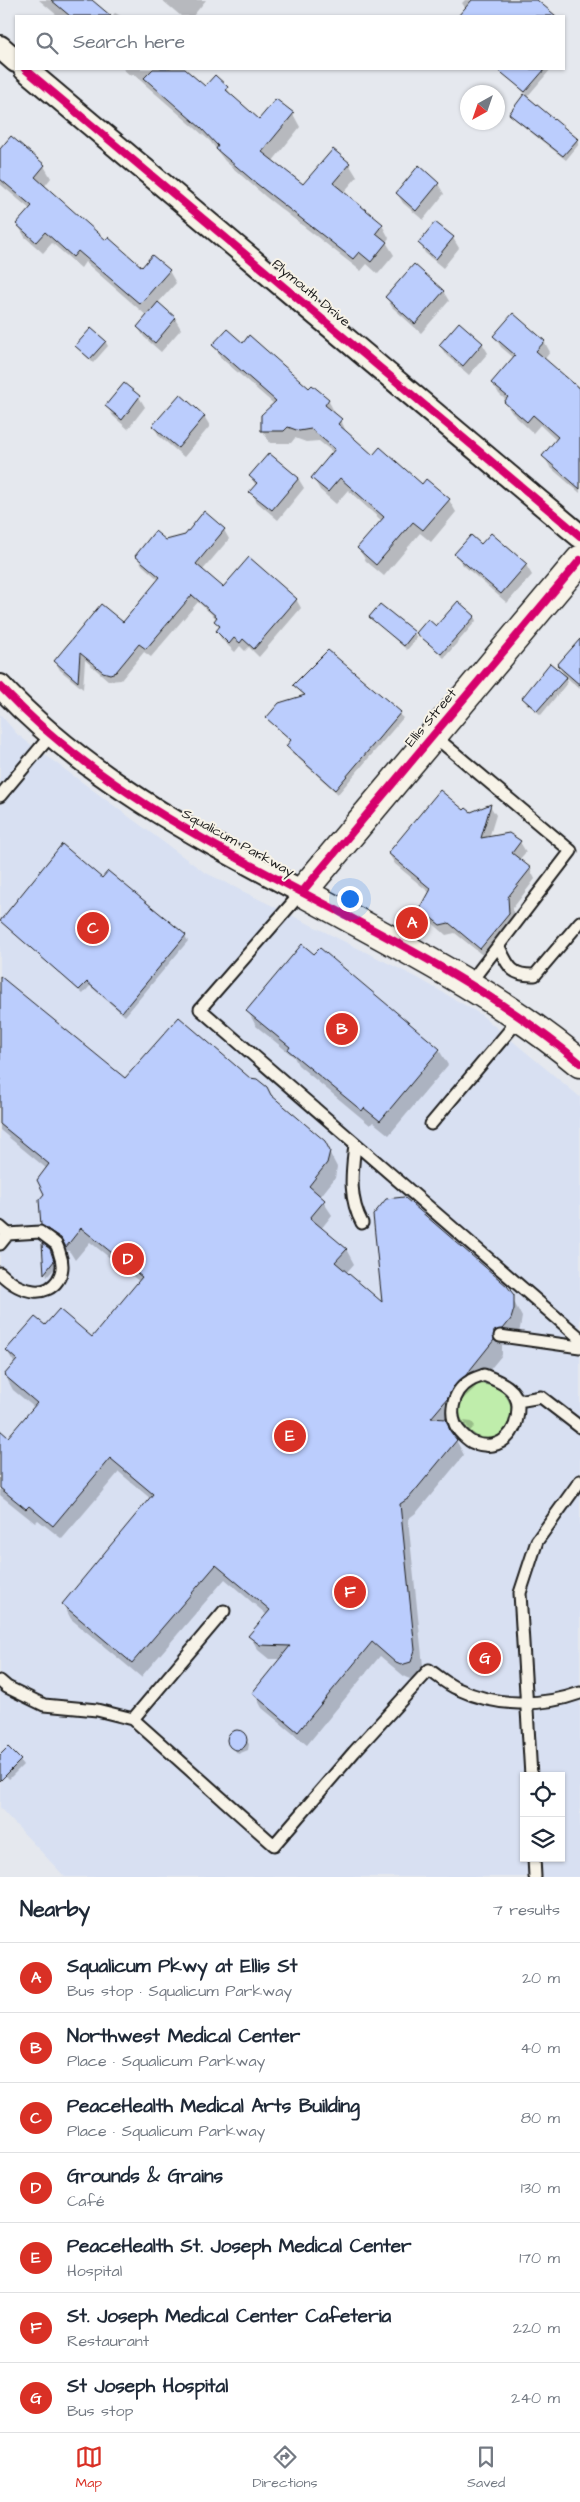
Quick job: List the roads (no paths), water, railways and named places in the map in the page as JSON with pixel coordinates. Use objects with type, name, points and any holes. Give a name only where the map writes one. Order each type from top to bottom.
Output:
[{"type":"street","points":[[0,47],[15,60]]},
{"type":"street","name":"Plymouth Drive","points":[[26,70],[580,536]]},
{"type":"street","name":"Ellis Street","points":[[302,892],[580,560]]},
{"type":"street","name":"Squalicum Parkway","points":[[0,686],[50,735],[136,800],[212,844],[469,984],[520,1016],[580,1064]]},
{"type":"lane","points":[[0,796],[50,735]]},
{"type":"lane","points":[[433,735],[576,851],[469,984]]},
{"type":"lane","points":[[302,892],[200,1009],[580,1338]]},
{"type":"lane","points":[[499,947],[508,966],[521,976],[535,975],[580,922]]},
{"type":"lane","points":[[431,1124],[520,1016]]},
{"type":"lane","points":[[355,1144],[351,1186],[356,1212],[362,1223]]},
{"type":"lane","points":[[0,1244],[4,1230],[40,1232],[57,1245],[63,1262],[62,1274],[58,1282],[48,1289],[35,1291],[14,1285],[0,1273]]},
{"type":"lane","points":[[500,1336],[580,1347]]},
{"type":"lane","points":[[484,1375],[506,1383],[518,1401],[518,1417],[510,1436],[494,1445],[472,1443],[458,1430],[452,1414],[456,1398],[468,1381],[484,1375]]},
{"type":"lane","points":[[518,1401],[541,1397],[580,1427]]},
{"type":"lane","points":[[531,1772],[525,1703],[520,1593],[537,1541],[580,1481]]},
{"type":"lane","points":[[133,1719],[224,1611]]},
{"type":"lane","points":[[0,1680],[7,1687],[44,1705],[97,1710],[133,1719],[274,1845],[428,1670],[456,1689],[488,1700],[525,1703],[559,1700],[580,1693]]},
{"type":"lane","points":[[534,1862],[535,1877]]},
{"type":"place","name":"Squalicum Pkwy at Ellis St","points":[[412,923]]},
{"type":"place","name":"PeaceHealth Medical Arts Building","points":[[93,928]]},
{"type":"place","name":"Northwest Medical Center","points":[[342,1029]]},
{"type":"place","name":"Grounds & Grains","points":[[128,1259]]},
{"type":"place","name":"PeaceHealth St. Joseph Medical Center","points":[[290,1436]]},
{"type":"place","name":"St. Joseph Medical Center Cafeteria","points":[[350,1592]]},
{"type":"place","name":"St Joseph Hospital","points":[[485,1658]]}]
